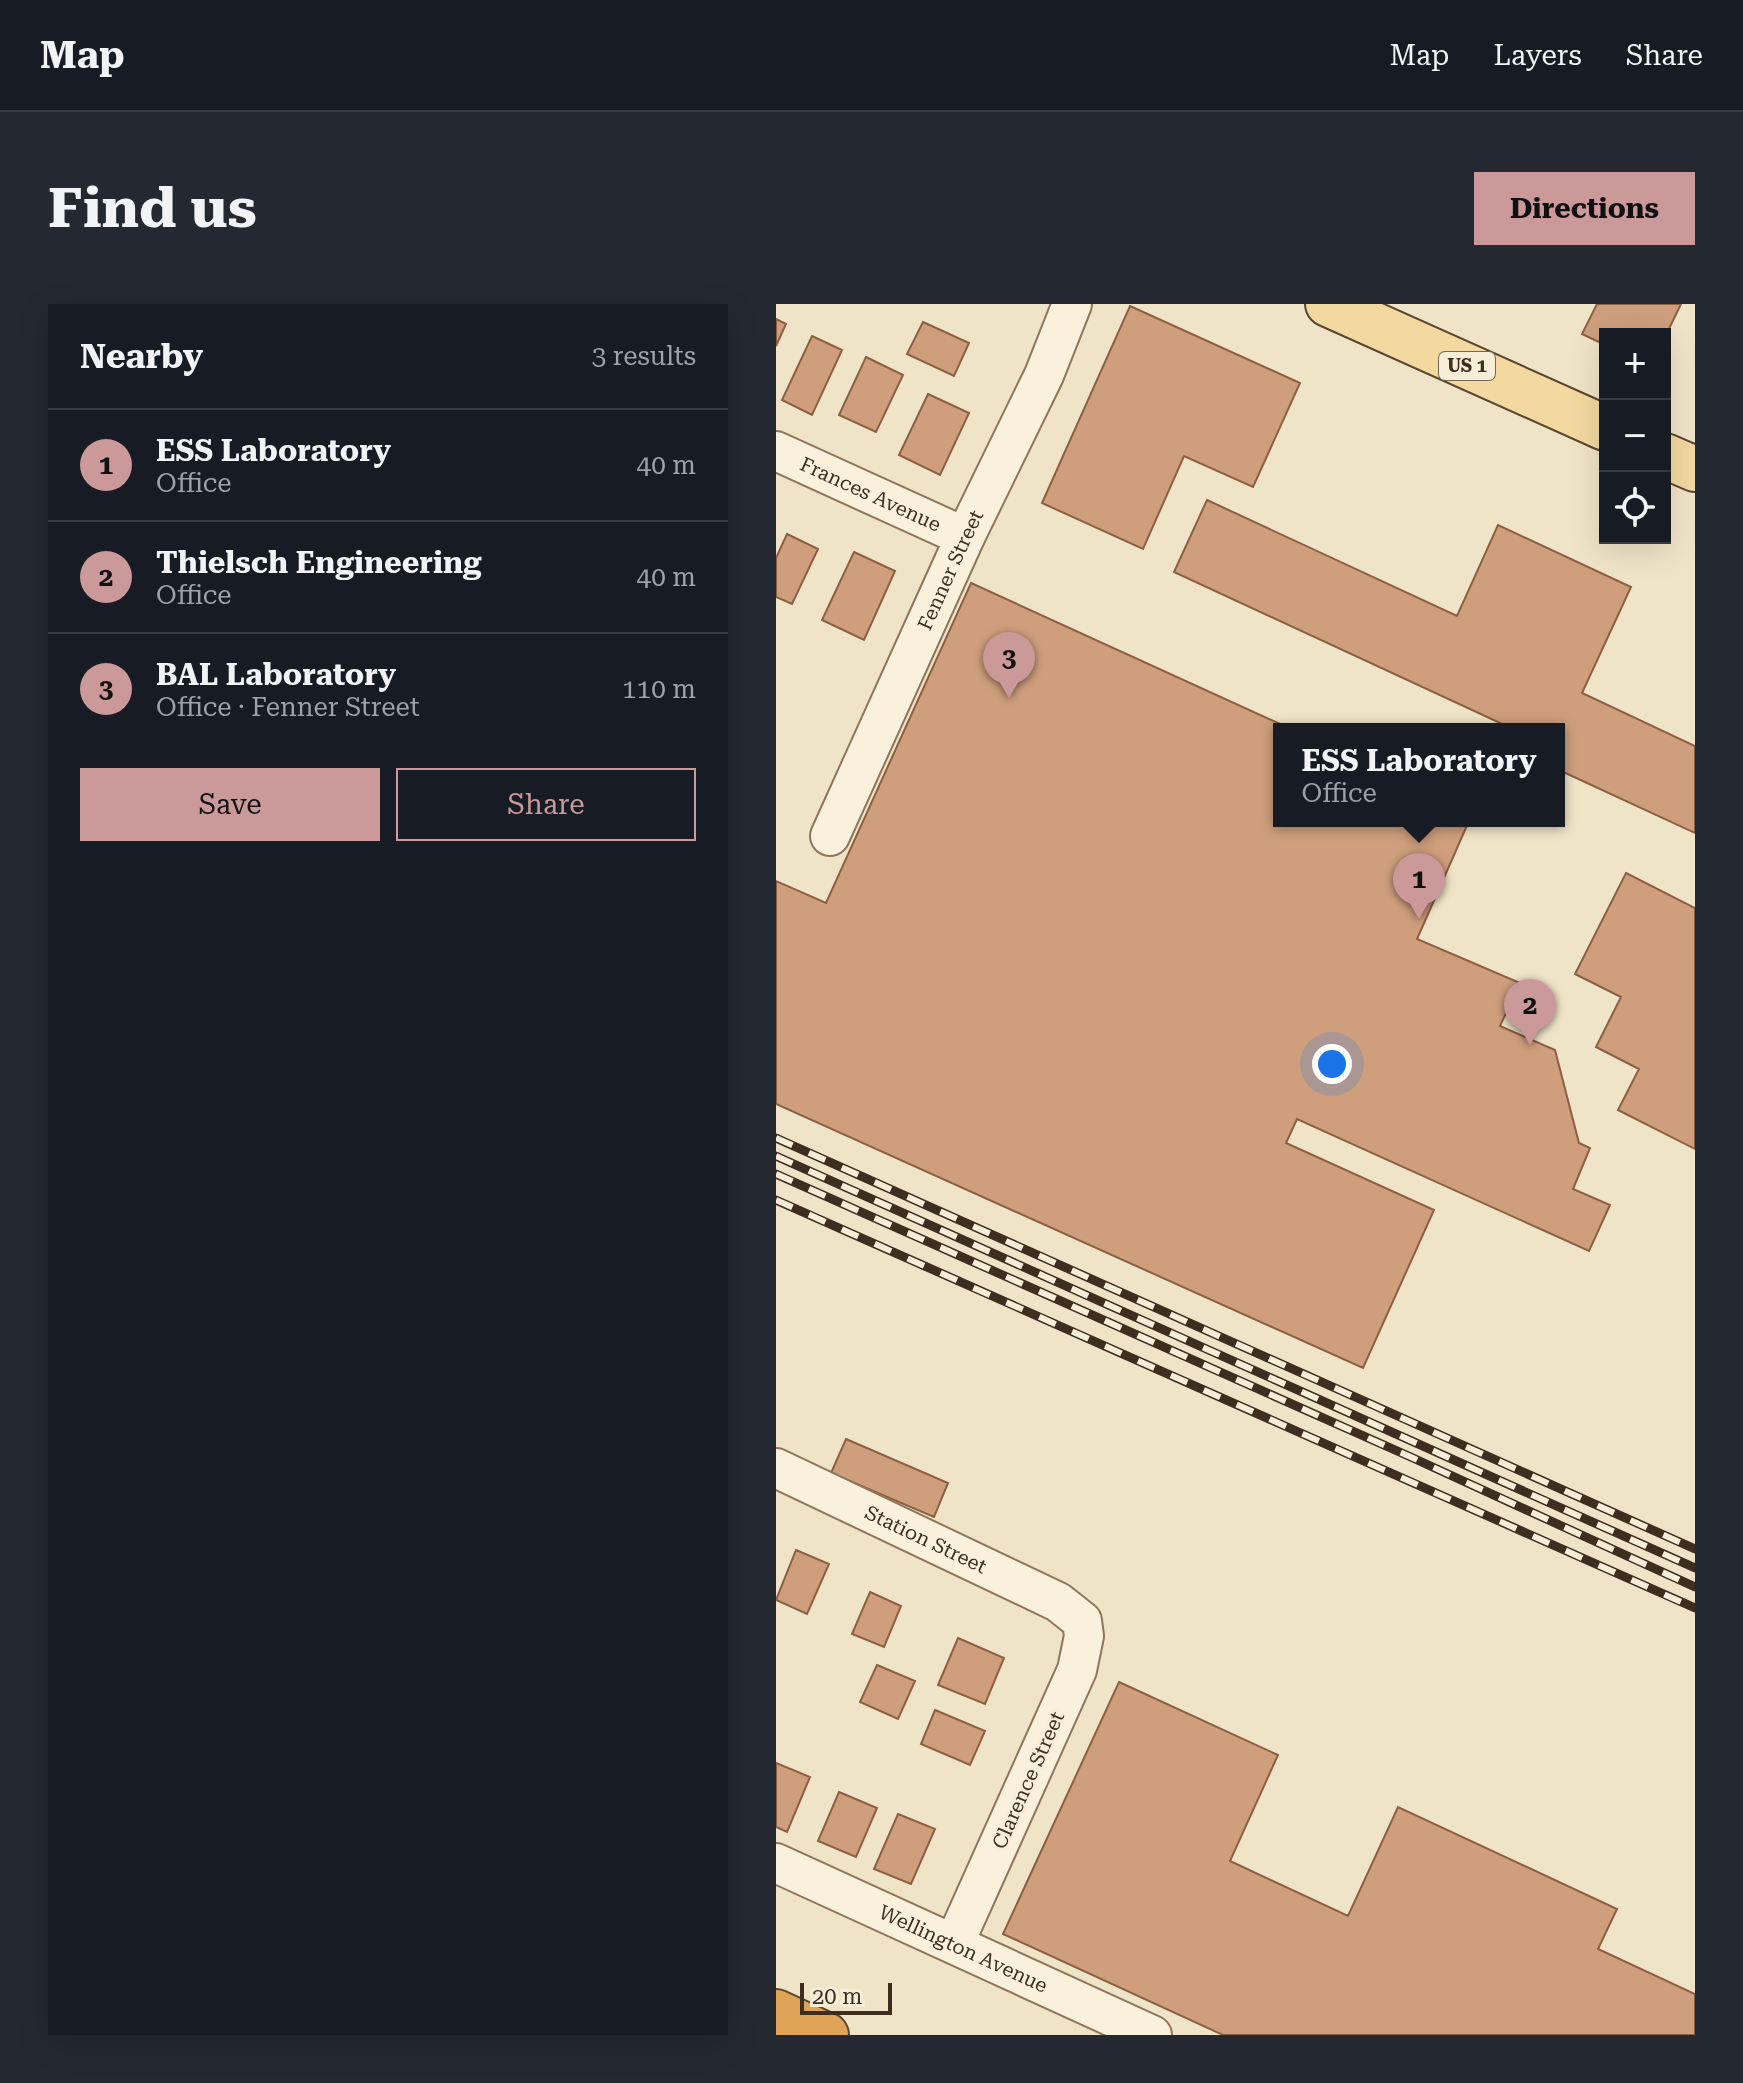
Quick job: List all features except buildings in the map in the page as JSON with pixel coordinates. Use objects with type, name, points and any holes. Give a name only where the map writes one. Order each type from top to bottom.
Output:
[{"type":"highway","points":[[776,2012],[826,2035]]},
{"type":"main road","name":"US 1","points":[[1328,304],[1599,425]]},
{"type":"main road","points":[[1671,459],[1695,469]]},
{"type":"street","name":"Fenner Street","points":[[830,836],[965,537],[1044,375],[1072,304]]},
{"type":"street","name":"Frances Avenue","points":[[776,451],[965,537]]},
{"type":"street","name":"Station Street","points":[[776,1468],[1058,1602],[1076,1614]]},
{"type":"street","name":"Clarence Street","points":[[954,1944],[1077,1670],[1084,1636],[1082,1621],[1076,1614]]},
{"type":"street","name":"Wellington Avenue","points":[[776,1863],[1152,2035]]},
{"type":"railway","points":[[776,1138],[1695,1549]]},
{"type":"railway","points":[[776,1156],[1695,1568]]},
{"type":"railway","points":[[776,1174],[1695,1587]]},
{"type":"railway","points":[[776,1200],[1695,1608]]},
{"type":"place","name":"BAL Laboratory","points":[[1009,698]]},
{"type":"place","name":"ESS Laboratory","points":[[1419,919]]},
{"type":"place","name":"Thielsch Engineering","points":[[1530,1045]]}]
